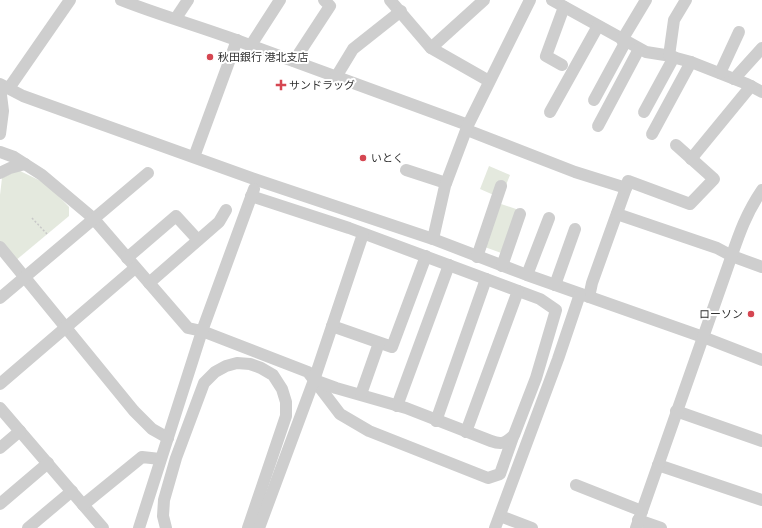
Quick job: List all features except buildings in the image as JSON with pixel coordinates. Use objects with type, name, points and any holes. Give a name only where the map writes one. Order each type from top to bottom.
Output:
[{"type":"street","points":[[0,134],[3,111],[3,86],[70,0]]},
{"type":"street","points":[[121,0],[161,15],[176,18],[294,61],[467,128],[575,172],[626,188]]},
{"type":"street","points":[[251,45],[280,0]]},
{"type":"street","points":[[294,61],[330,6],[324,0]]},
{"type":"street","points":[[431,48],[484,0]]},
{"type":"street","points":[[433,239],[446,183],[467,128],[530,0]]},
{"type":"street","points":[[552,0],[646,52],[672,56],[691,62],[751,86],[762,92]]},
{"type":"street","points":[[594,100],[646,0]]},
{"type":"street","points":[[644,112],[672,56],[674,20],[686,0]]},
{"type":"street","points":[[176,18],[185,1]]},
{"type":"street","points":[[336,77],[353,49],[398,5],[431,48],[489,81]]},
{"type":"street","points":[[562,65],[546,56],[564,7]]},
{"type":"street","points":[[550,112],[598,26]]},
{"type":"street","points":[[720,73],[739,32]]},
{"type":"street","points":[[194,157],[237,40]]},
{"type":"street","points":[[734,79],[762,48]]},
{"type":"street","points":[[598,126],[640,49]]},
{"type":"street","points":[[652,134],[691,62]]},
{"type":"street","points":[[3,86],[23,96],[257,180],[433,239],[527,276],[703,337],[762,360]]},
{"type":"street","points":[[691,159],[751,86]]},
{"type":"street","points":[[495,528],[558,359],[584,296],[592,283],[628,181],[690,204],[714,179],[676,146]]},
{"type":"street","points":[[0,152],[14,157],[42,174],[93,218],[188,328],[308,372],[340,414],[369,431],[488,478],[500,474],[536,378],[556,310],[540,300],[426,256],[251,196]]},
{"type":"street","points":[[0,173],[10,168],[25,164]]},
{"type":"street","points":[[406,170],[446,183]]},
{"type":"street","points":[[0,298],[148,173]]},
{"type":"street","points":[[138,528],[202,332],[257,180]]},
{"type":"street","points":[[477,257],[501,186]]},
{"type":"street","points":[[639,520],[732,256],[739,232],[750,207],[762,190]]},
{"type":"street","points":[[149,283],[219,222],[226,210]]},
{"type":"street","points":[[502,266],[520,214]]},
{"type":"street","points":[[617,214],[717,248],[732,256],[762,267]]},
{"type":"street","points":[[127,258],[176,216],[198,240]]},
{"type":"street","points":[[527,276],[549,218]]},
{"type":"street","points":[[555,285],[575,229]]},
{"type":"street","points":[[259,528],[314,380],[363,234]]},
{"type":"street","points":[[0,247],[134,410],[152,429],[168,438]]},
{"type":"street","points":[[332,326],[392,347],[426,256]]},
{"type":"street","points":[[397,406],[448,265]]},
{"type":"street","points":[[0,384],[135,268]]},
{"type":"street","points":[[436,421],[486,279]]},
{"type":"street","points":[[466,432],[518,291]]},
{"type":"street","points":[[361,394],[379,343]]},
{"type":"street","points":[[166,528],[162,516],[164,500],[176,458],[204,383],[215,372],[226,366],[237,363],[250,364],[273,375],[282,389],[286,402],[286,416],[248,528]]},
{"type":"street","points":[[314,380],[397,406],[499,444],[507,442],[514,435]]},
{"type":"street","points":[[0,408],[103,528]]},
{"type":"street","points":[[676,412],[762,441]]},
{"type":"street","points":[[0,448],[20,431]]},
{"type":"street","points":[[83,505],[142,457],[160,459]]},
{"type":"street","points":[[0,504],[48,463]]},
{"type":"street","points":[[658,465],[762,500]]},
{"type":"street","points":[[576,485],[639,520],[661,528]]},
{"type":"street","points":[[28,528],[72,491]]},
{"type":"street","points":[[500,516],[532,528]]},
{"type":"path","points":[[32,218],[46,234]]},
{"type":"shaded area","points":[[489,166],[510,175],[506,185],[496,196],[480,189]]},
{"type":"shaded area","points":[[18,170],[47,184],[69,207],[69,216],[15,261],[0,242],[0,195],[2,178]]},
{"type":"shaded area","points":[[498,203],[519,210],[504,254],[482,246]]},
{"type":"place","name":"秋田銀行 港北支店","points":[[210,57]]},
{"type":"place","name":"サンドラッグ","points":[[281,85]]},
{"type":"place","name":"いとく","points":[[363,158]]},
{"type":"place","name":"ローソン","points":[[751,314]]}]
